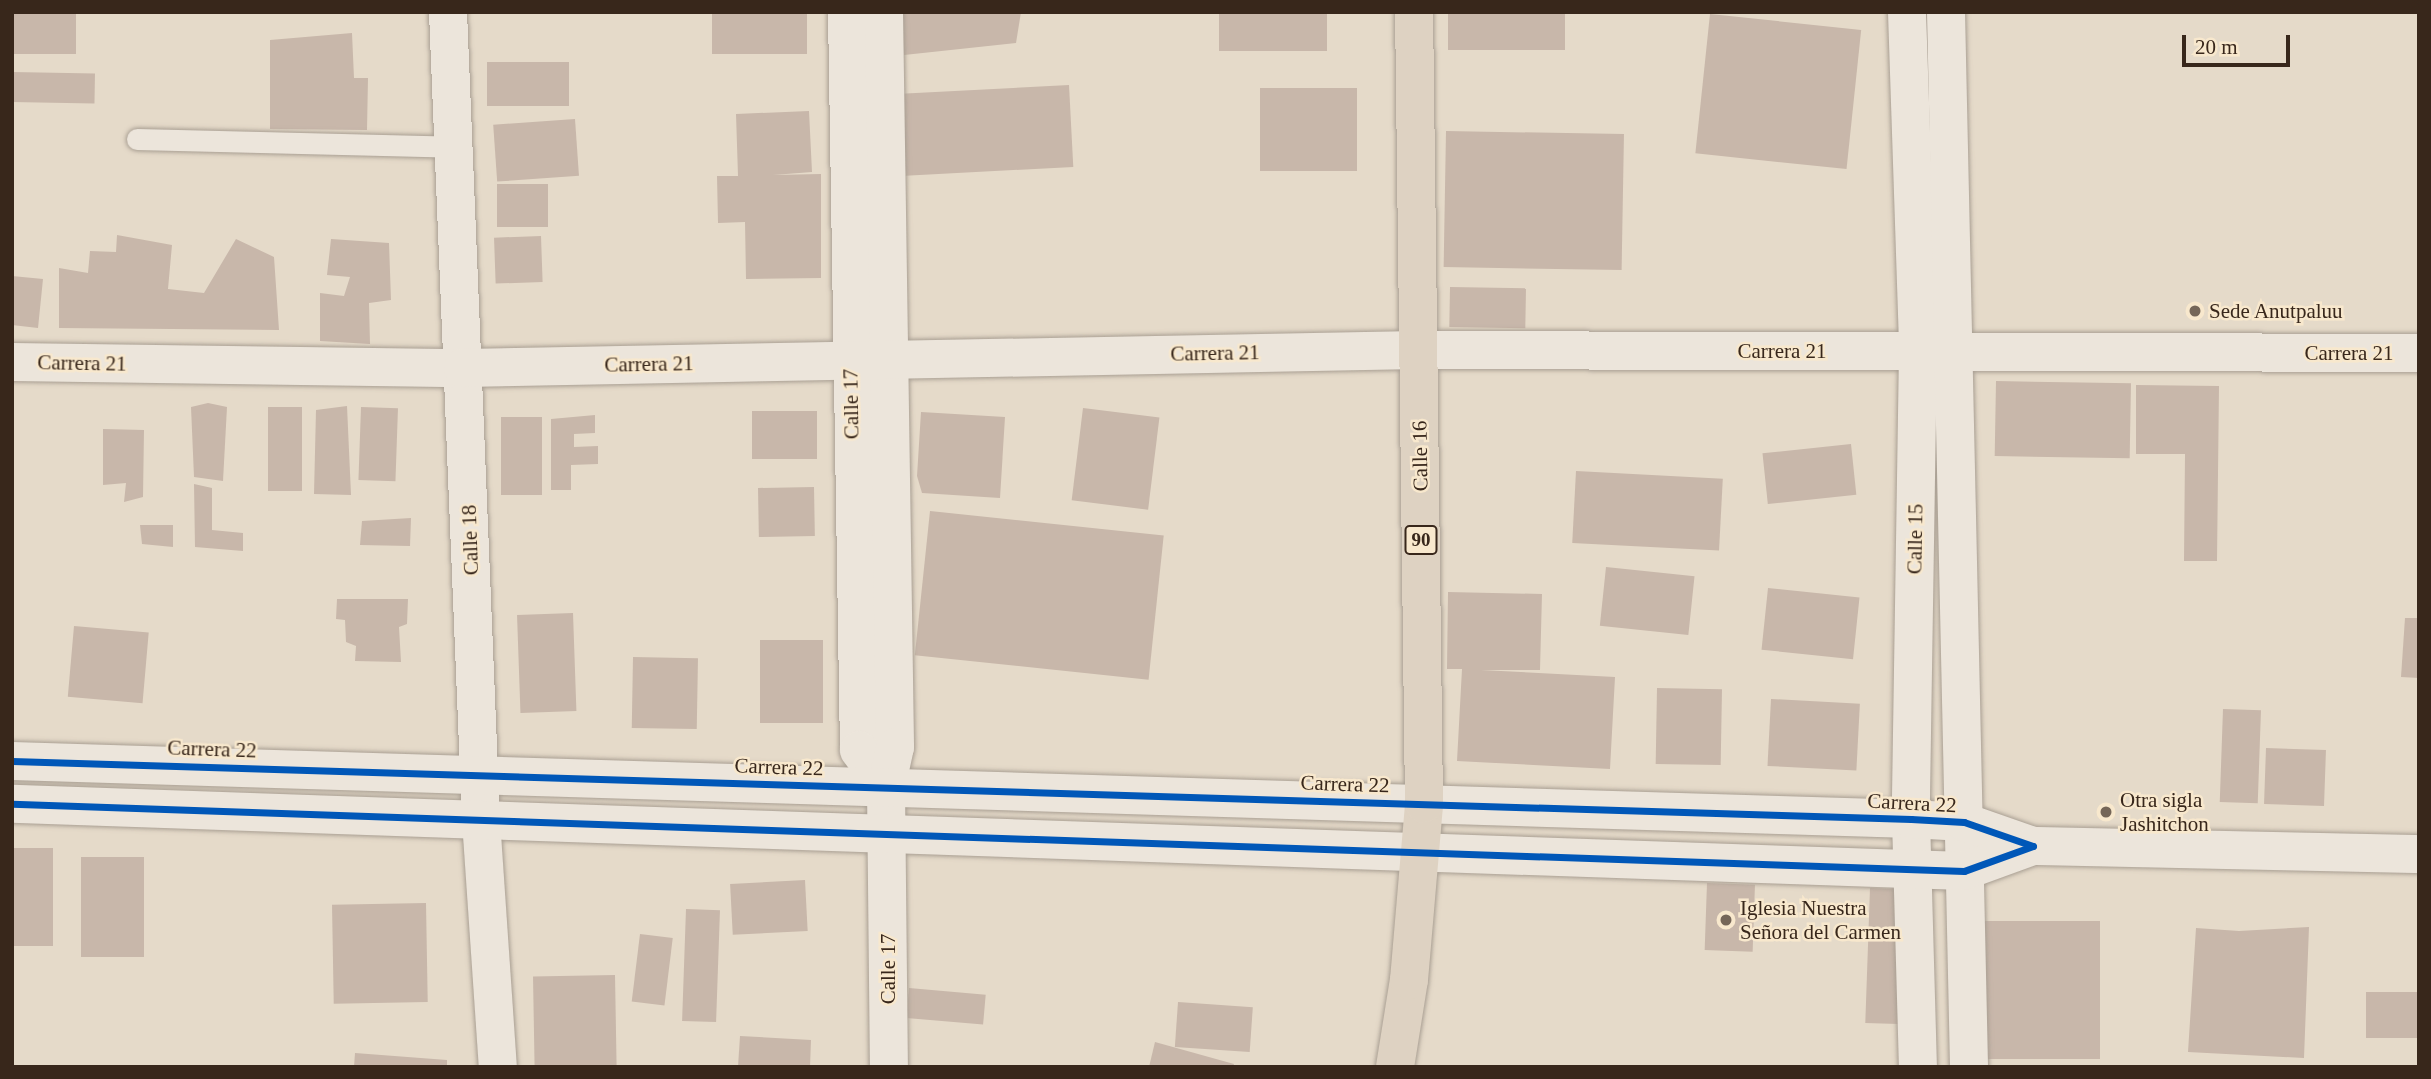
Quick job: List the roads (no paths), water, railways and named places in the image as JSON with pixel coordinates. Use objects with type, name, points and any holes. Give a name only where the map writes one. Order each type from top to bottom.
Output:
[{"type":"highway","name":"Calle 16","points":[[1395,1067],[1409,980],[1424,804],[1414,12]]},
{"type":"street","name":"Calle 18","points":[[448,12],[481,820],[498,1067]]},
{"type":"street","name":"Calle 17","points":[[847,12],[869,359]]},
{"type":"street","name":"Calle 17","points":[[884,12],[869,359],[859,750],[886,788],[889,1067]]},
{"type":"street","name":"Calle 15","points":[[1907,12],[1918,351],[1911,819],[1918,1067]]},
{"type":"street","name":"Calle 15","points":[[1946,12],[1956,354],[1969,1067]]},
{"type":"street","name":"Carrera 21","points":[[12,362],[463,368],[1418,350],[1918,351],[1956,354],[2419,353]]},
{"type":"street","name":"Carrera 22","points":[[12,761],[1911,819],[1964,822],[2033,846],[2419,854]]},
{"type":"street","name":"Carrera 22","points":[[12,804],[1964,871],[2033,846]]},
{"type":"lane","points":[[137,139],[454,146]]},
{"type":"place","name":"Sede Anutpaluu","points":[[2195,311]]},
{"type":"place","name":"Otra sigla Jashitchon","points":[[2106,812]]},
{"type":"place","name":"Iglesia Nuestra Señora del Carmen","points":[[1726,920]]}]
